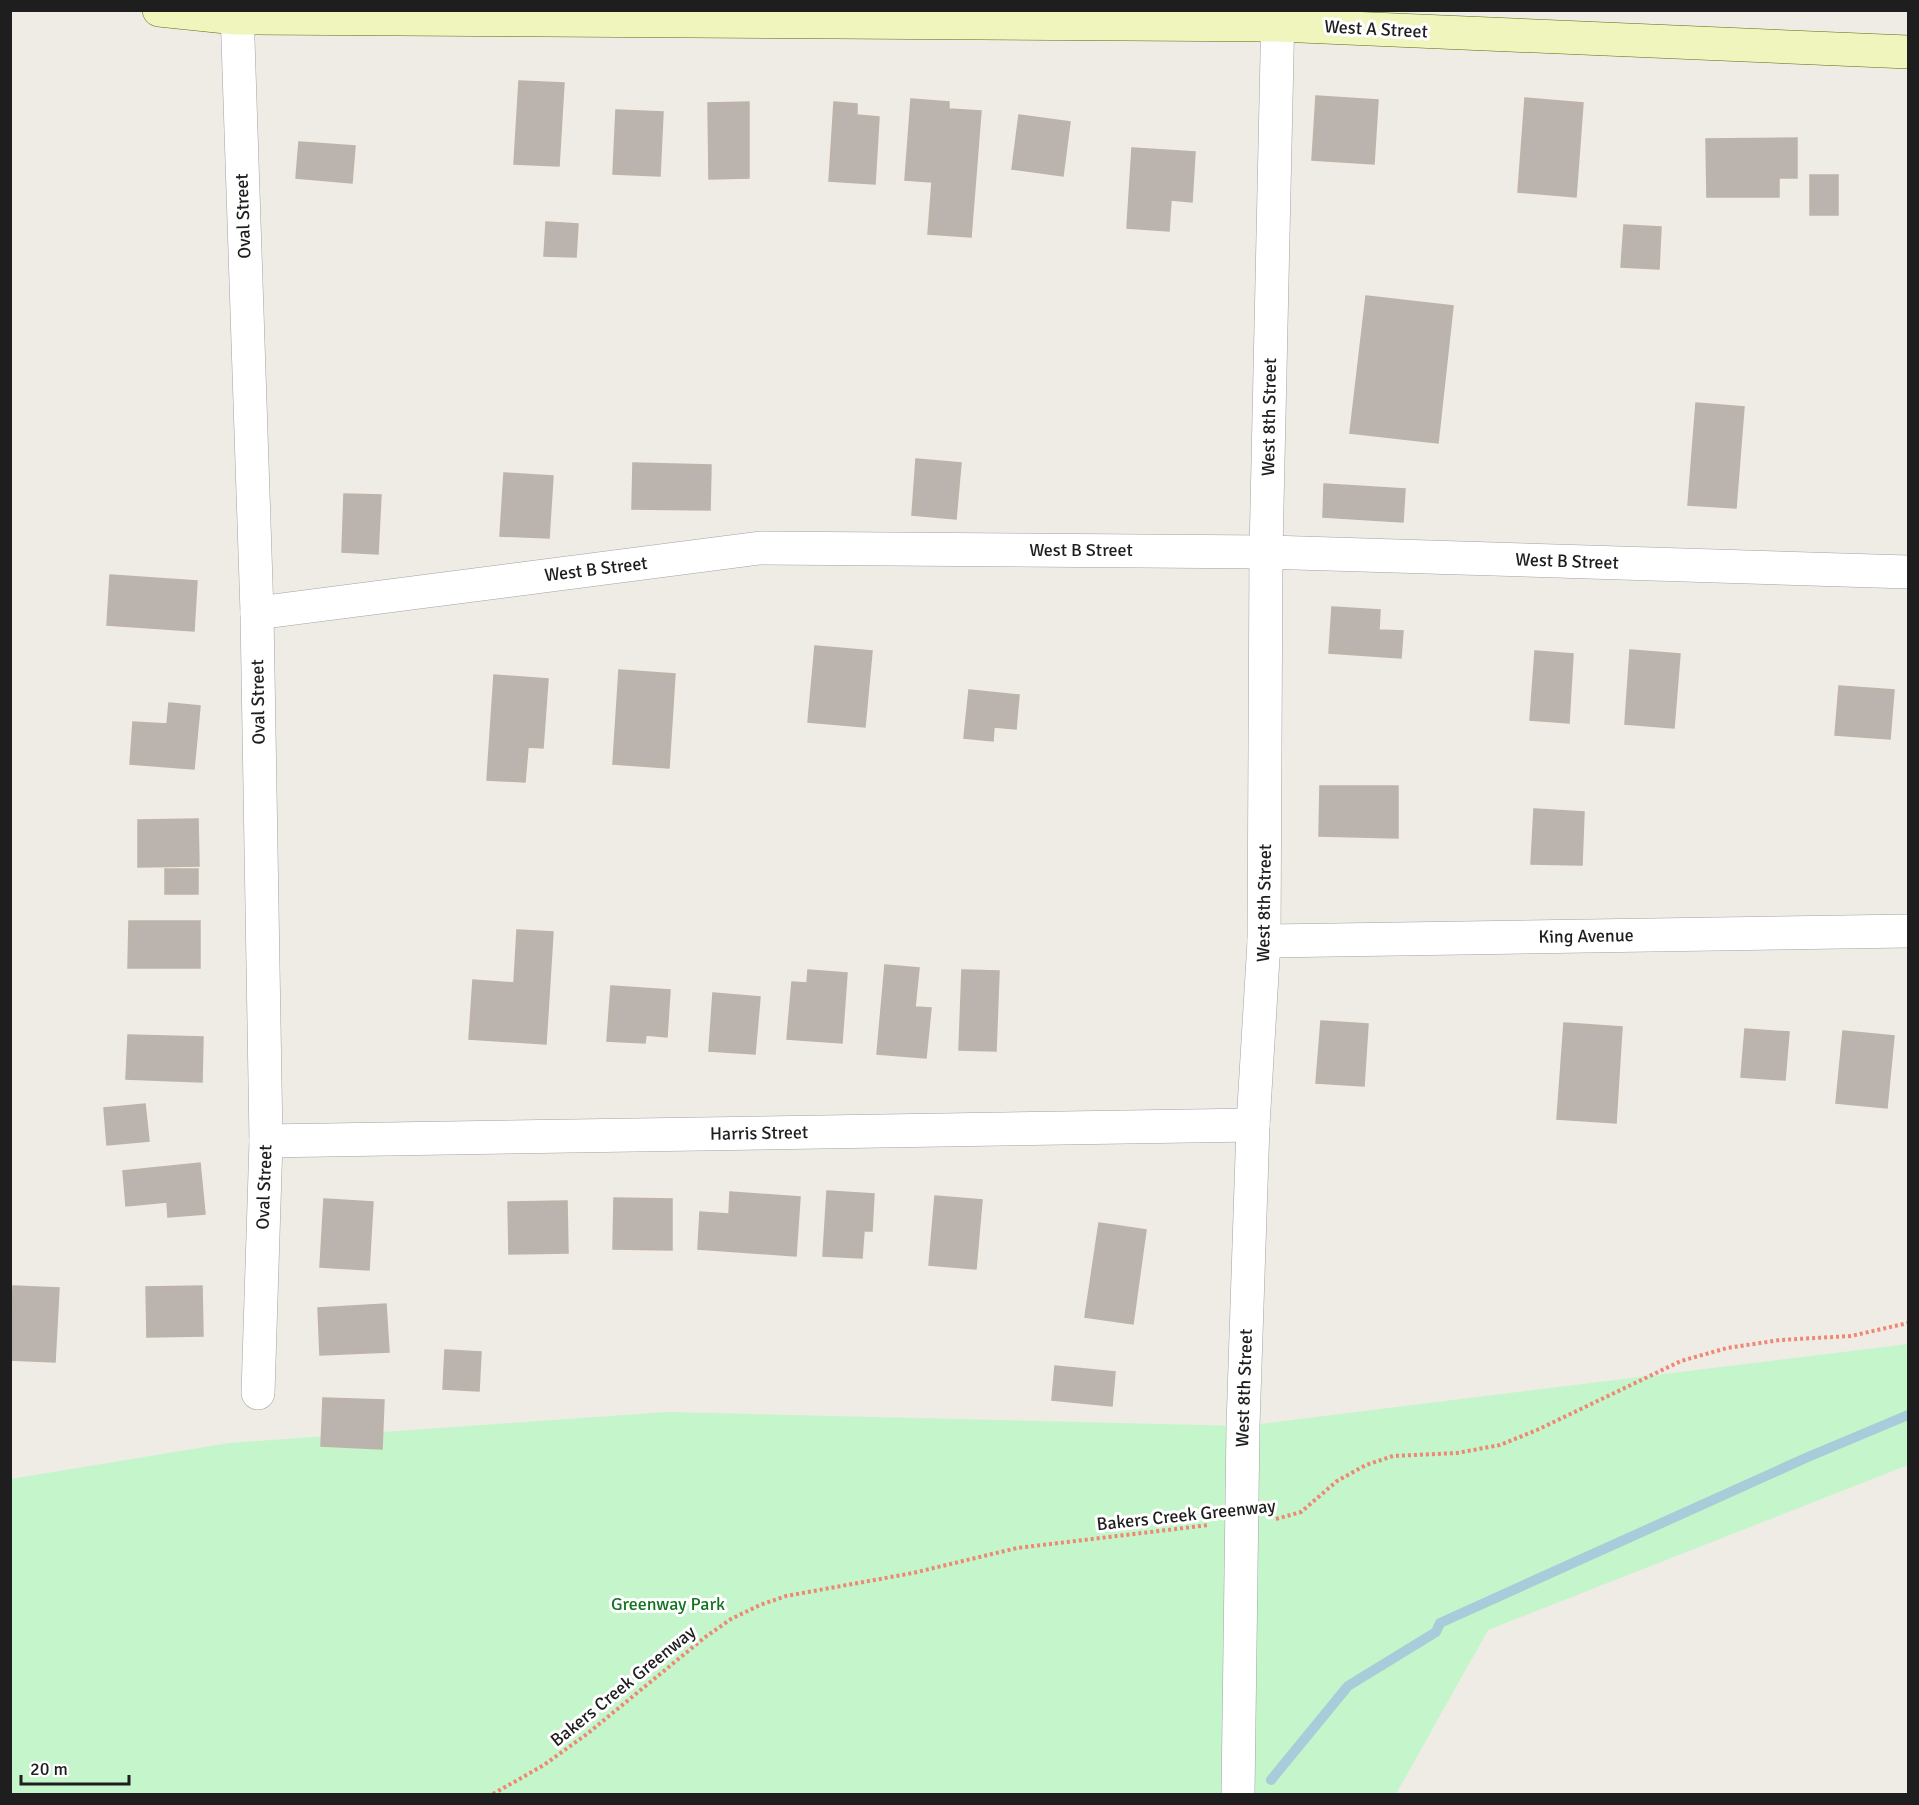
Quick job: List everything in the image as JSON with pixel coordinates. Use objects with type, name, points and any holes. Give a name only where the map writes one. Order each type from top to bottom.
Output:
[{"type":"street","name":"West A Street","points":[[159,10],[237,14],[1278,18],[1908,52]]},
{"type":"street","name":"Oval Street","points":[[237,14],[257,613],[266,1141],[258,1393]]},
{"type":"street","name":"West 8th Street","points":[[1238,1794],[1240,1522],[1253,1125],[1264,940],[1266,552],[1278,18]]},
{"type":"street","name":"West B Street","points":[[257,613],[760,548],[1266,552],[1908,572]]},
{"type":"street","name":"King Avenue","points":[[1264,940],[1908,931]]},
{"type":"street","name":"Harris Street","points":[[266,1141],[1253,1125]]},
{"type":"path","name":"Bakers Creek Greenway","points":[[493,1794],[544,1765],[731,1619],[786,1596],[913,1573],[1017,1548],[1145,1531],[1287,1518],[1301,1512],[1337,1481],[1366,1465],[1393,1456],[1457,1453],[1500,1445],[1537,1430],[1681,1361],[1727,1348],[1780,1340],[1851,1336],[1908,1323]]},
{"type":"green space","name":"Greenway Park","points":[[1908,1344],[1908,1465],[1488,1630],[1396,1794],[11,1794],[11,1479],[229,1443],[667,1412],[1243,1426]]},
{"type":"building","points":[[519,81],[564,83],[559,166],[514,164]]},
{"type":"building","points":[[1316,96],[1378,100],[1374,164],[1312,160]]},
{"type":"building","points":[[1525,98],[1583,103],[1576,197],[1518,192]]},
{"type":"building","points":[[911,99],[949,102],[949,109],[981,111],[971,237],[928,234],[932,182],[905,180]]},
{"type":"building","points":[[749,102],[749,178],[709,179],[708,103]]},
{"type":"building","points":[[834,102],[857,104],[857,115],[879,117],[875,184],[829,181]]},
{"type":"building","points":[[616,110],[663,112],[660,176],[613,174]]},
{"type":"building","points":[[1019,115],[1070,122],[1063,176],[1012,169]]},
{"type":"building","points":[[1797,138],[1797,178],[1779,178],[1779,197],[1707,197],[1706,139]]},
{"type":"building","points":[[299,142],[355,146],[352,183],[296,178]]},
{"type":"building","points":[[1132,148],[1195,152],[1192,202],[1171,200],[1169,231],[1127,228]]},
{"type":"building","points":[[1810,175],[1838,175],[1838,215],[1810,215]]},
{"type":"building","points":[[546,222],[578,224],[576,257],[544,256]]},
{"type":"building","points":[[1624,225],[1661,227],[1659,269],[1621,267]]},
{"type":"building","points":[[1366,296],[1453,306],[1438,443],[1350,433]]},
{"type":"building","points":[[1696,403],[1744,407],[1736,508],[1688,505]]},
{"type":"building","points":[[916,459],[961,463],[956,519],[912,515]]},
{"type":"building","points":[[633,463],[711,465],[710,510],[632,509]]},
{"type":"building","points":[[504,473],[553,476],[549,538],[500,536]]},
{"type":"building","points":[[1324,484],[1405,489],[1403,522],[1323,517]]},
{"type":"building","points":[[344,494],[381,495],[378,554],[342,552]]},
{"type":"building","points":[[110,575],[197,581],[194,631],[107,625]]},
{"type":"building","points":[[1332,607],[1380,610],[1379,630],[1403,631],[1401,658],[1329,653]]},
{"type":"building","points":[[815,646],[872,651],[865,727],[808,722]]},
{"type":"building","points":[[1630,650],[1680,654],[1674,728],[1625,724]]},
{"type":"building","points":[[1535,651],[1573,654],[1569,723],[1530,720]]},
{"type":"building","points":[[619,670],[675,674],[669,768],[613,764]]},
{"type":"building","points":[[494,675],[548,679],[543,748],[528,747],[525,782],[487,780]]},
{"type":"building","points":[[1839,686],[1894,690],[1890,739],[1835,735]]},
{"type":"building","points":[[969,690],[1019,695],[1016,729],[994,727],[993,741],[964,738]]},
{"type":"building","points":[[169,703],[200,706],[194,769],[130,764],[133,722],[167,724]]},
{"type":"building","points":[[1320,786],[1398,786],[1398,838],[1319,836]]},
{"type":"building","points":[[1534,809],[1584,812],[1582,865],[1531,864]]},
{"type":"building","points":[[198,819],[199,866],[138,867],[138,820]]},
{"type":"building","points":[[165,869],[198,869],[198,894],[165,894]]},
{"type":"building","points":[[129,921],[200,921],[200,968],[128,968]]},
{"type":"building","points":[[517,930],[553,932],[546,1044],[469,1039],[473,980],[514,983]]},
{"type":"building","points":[[885,965],[919,968],[915,1007],[931,1008],[926,1058],[877,1054]]},
{"type":"building","points":[[808,970],[847,973],[842,1043],[787,1039],[792,982],[807,983]]},
{"type":"building","points":[[962,970],[999,971],[996,1051],[959,1050]]},
{"type":"building","points":[[611,986],[670,990],[667,1037],[646,1035],[645,1043],[607,1041]]},
{"type":"building","points":[[713,993],[760,997],[755,1054],[709,1051]]},
{"type":"building","points":[[1321,1021],[1368,1024],[1364,1086],[1316,1083]]},
{"type":"building","points":[[1564,1023],[1622,1027],[1616,1123],[1557,1119]]},
{"type":"building","points":[[1745,1029],[1789,1032],[1785,1080],[1741,1077]]},
{"type":"building","points":[[1843,1031],[1894,1036],[1887,1108],[1836,1103]]},
{"type":"building","points":[[128,1035],[203,1037],[202,1082],[126,1079]]},
{"type":"building","points":[[145,1104],[149,1141],[107,1145],[104,1108]]},
{"type":"building","points":[[200,1163],[205,1214],[168,1217],[167,1202],[126,1206],[123,1171]]},
{"type":"building","points":[[827,1191],[874,1194],[872,1231],[864,1231],[862,1258],[823,1256]]},
{"type":"building","points":[[730,1192],[800,1197],[796,1256],[698,1249],[700,1212],[729,1214]]},
{"type":"building","points":[[935,1196],[982,1200],[976,1269],[929,1265]]},
{"type":"building","points":[[614,1198],[672,1199],[672,1250],[613,1249]]},
{"type":"building","points":[[324,1199],[373,1202],[369,1270],[320,1267]]},
{"type":"building","points":[[567,1201],[568,1253],[509,1254],[508,1202]]},
{"type":"building","points":[[1099,1223],[1146,1230],[1133,1324],[1085,1317]]},
{"type":"building","points":[[13,1286],[59,1288],[55,1362],[10,1360]]},
{"type":"building","points":[[202,1286],[203,1336],[147,1337],[146,1287]]},
{"type":"building","points":[[386,1304],[389,1352],[320,1355],[318,1308]]},
{"type":"building","points":[[445,1350],[481,1352],[479,1391],[443,1389]]},
{"type":"building","points":[[1055,1366],[1115,1372],[1112,1406],[1052,1400]]},
{"type":"building","points":[[323,1398],[384,1400],[382,1449],[321,1446]]},
{"type":"waterway","points":[[1271,1780],[1348,1686],[1436,1632],[1440,1623],[1808,1457],[1908,1415]]}]
